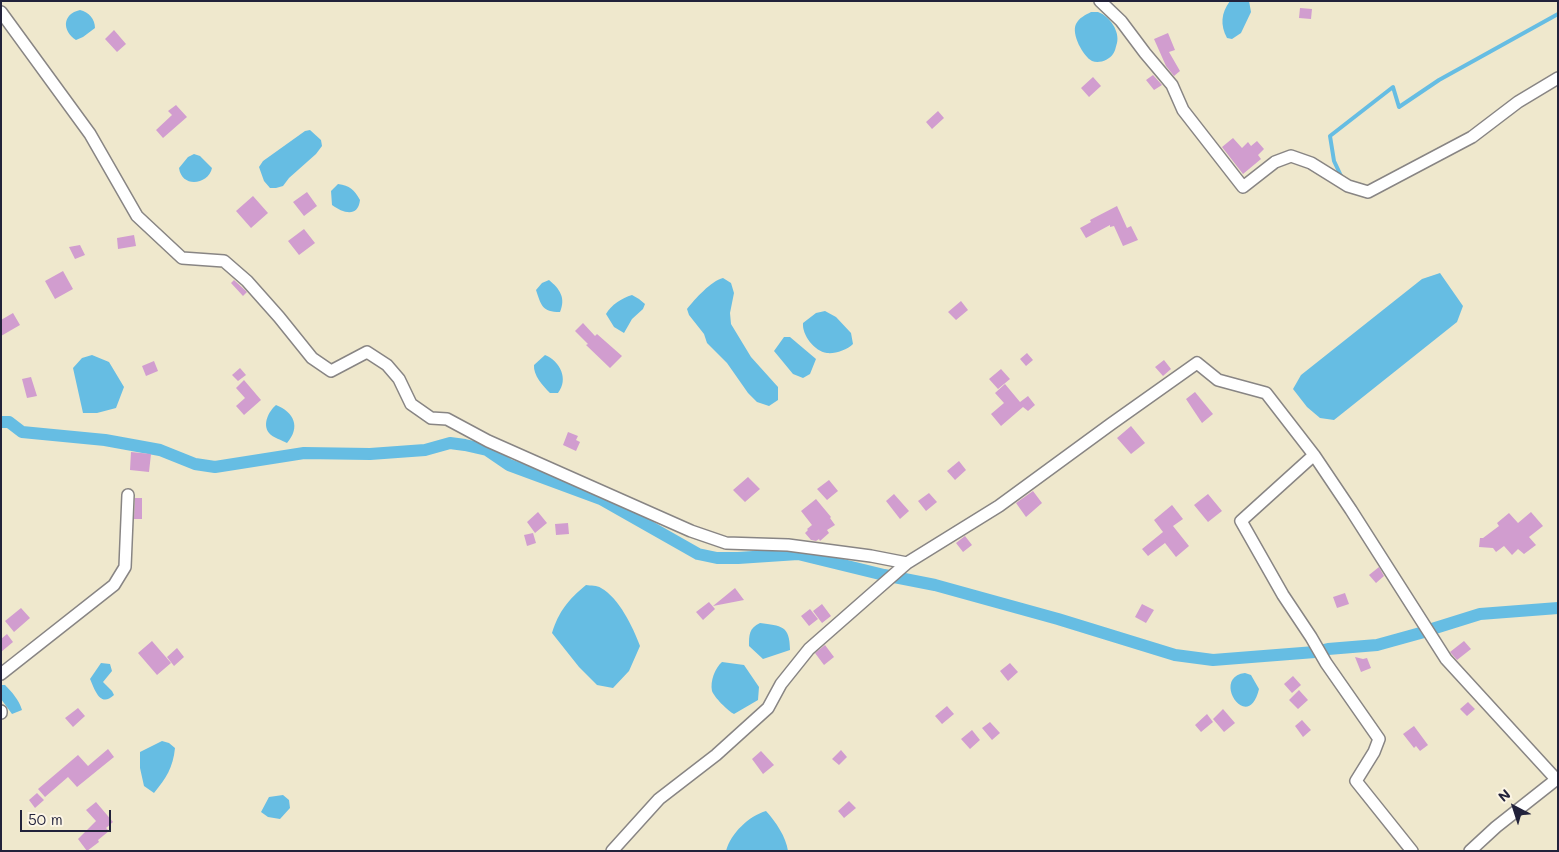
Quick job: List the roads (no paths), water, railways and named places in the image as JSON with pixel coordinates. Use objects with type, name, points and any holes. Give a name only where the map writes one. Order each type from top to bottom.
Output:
[{"type":"street","points":[[1100,1],[1121,21],[1172,85],[1183,110],[1243,187],[1275,162],[1291,156],[1311,163],[1348,186],[1368,192],[1472,137],[1518,102],[1558,78]]},
{"type":"street","points":[[1,12],[90,134],[137,216],[182,258],[224,261],[247,281],[312,358],[331,371],[367,352],[387,365],[399,379],[411,404],[431,418],[448,419],[497,445],[691,531],[726,543],[788,545],[871,556],[907,564]]},
{"type":"street","points":[[612,851],[659,798],[716,755],[768,708],[781,684],[809,649],[907,564],[999,506],[1196,363],[1218,380],[1266,393],[1314,455],[1446,659],[1557,778],[1496,827],[1470,851]]},
{"type":"street","points":[[1314,455],[1241,521],[1283,595],[1326,663],[1379,739],[1374,752],[1356,782],[1412,851]]},
{"type":"street","points":[[1,674],[114,584],[125,567],[128,495]]},
{"type":"water","points":[[1230,1],[1249,1],[1251,12],[1241,33],[1232,39],[1227,38],[1222,24],[1223,15]]},
{"type":"water","points":[[80,10],[91,16],[95,28],[76,40],[68,32],[66,23],[70,15]]},
{"type":"water","points":[[1091,12],[1098,12],[1110,21],[1118,39],[1114,53],[1101,62],[1092,61],[1085,55],[1076,39],[1075,28],[1077,22]]},
{"type":"water","points":[[310,130],[321,140],[322,146],[283,186],[270,188],[264,181],[259,167],[263,161],[305,131]]},
{"type":"water","points":[[194,154],[200,156],[212,168],[206,178],[196,182],[185,179],[181,175],[179,168],[188,157]]},
{"type":"water","points":[[338,184],[351,189],[360,200],[359,206],[353,212],[345,212],[332,205],[331,191]]},
{"type":"water","points":[[1440,273],[1463,306],[1457,322],[1334,420],[1320,418],[1307,407],[1293,389],[1301,375],[1422,279]]},
{"type":"water","points":[[723,278],[731,283],[734,293],[730,313],[731,324],[751,357],[778,387],[778,400],[769,406],[757,402],[748,393],[727,363],[707,343],[704,334],[689,315],[687,309],[694,300],[708,286]]},
{"type":"water","points":[[549,280],[561,294],[562,307],[560,312],[549,311],[543,307],[536,290],[542,283]]},
{"type":"water","points":[[632,295],[645,304],[643,309],[632,319],[624,333],[614,327],[606,314],[617,302]]},
{"type":"water","points":[[825,311],[836,317],[851,333],[853,344],[844,350],[830,353],[822,352],[813,346],[804,332],[803,323],[816,313]]},
{"type":"water","points":[[784,337],[790,337],[816,359],[810,374],[803,378],[793,374],[774,351]]},
{"type":"water","points":[[92,355],[109,362],[124,387],[116,408],[97,413],[83,413],[73,368],[82,358]]},
{"type":"water","points":[[545,355],[559,366],[563,376],[563,382],[558,393],[550,393],[535,373],[534,365]]},
{"type":"water","points":[[276,405],[287,412],[294,421],[294,431],[287,443],[269,433],[266,426],[267,418]]},
{"type":"water","points":[[586,585],[599,587],[614,599],[629,622],[640,646],[629,671],[613,688],[597,685],[579,667],[552,633],[565,606]]},
{"type":"water","points":[[760,623],[783,628],[790,642],[790,650],[763,659],[749,646],[750,632]]},
{"type":"water","points":[[722,662],[744,665],[759,687],[758,700],[734,714],[715,697],[712,691],[714,675]]},
{"type":"water","points":[[101,663],[110,664],[112,671],[103,682],[114,695],[105,700],[96,692],[90,679]]},
{"type":"water","points":[[1245,673],[1251,675],[1259,689],[1254,702],[1247,706],[1241,705],[1235,700],[1231,692],[1231,684],[1235,677]]},
{"type":"water","points":[[1,685],[5,685],[13,693],[22,710],[12,714],[1,699]]},
{"type":"water","points":[[162,741],[169,743],[175,748],[174,755],[168,772],[154,793],[144,786],[140,768],[140,752]]},
{"type":"water","points":[[283,795],[289,800],[290,808],[280,819],[268,817],[261,812],[269,797]]},
{"type":"water","points":[[766,811],[780,830],[788,851],[726,851],[736,832],[747,821]]},
{"type":"waterway","points":[[1342,178],[1334,161],[1330,136],[1393,87],[1399,107],[1439,80],[1558,14]]},
{"type":"waterway","points":[[1,422],[9,422],[22,432],[105,440],[160,450],[195,464],[215,467],[304,453],[370,454],[425,450],[450,443],[465,445],[487,450],[509,465],[601,499],[698,554],[717,558],[798,554],[884,575],[935,585],[1058,619],[1175,655],[1213,660],[1315,652],[1328,649],[1377,645],[1424,632]]},
{"type":"waterway","points":[[1432,629],[1480,614],[1558,608]]}]
